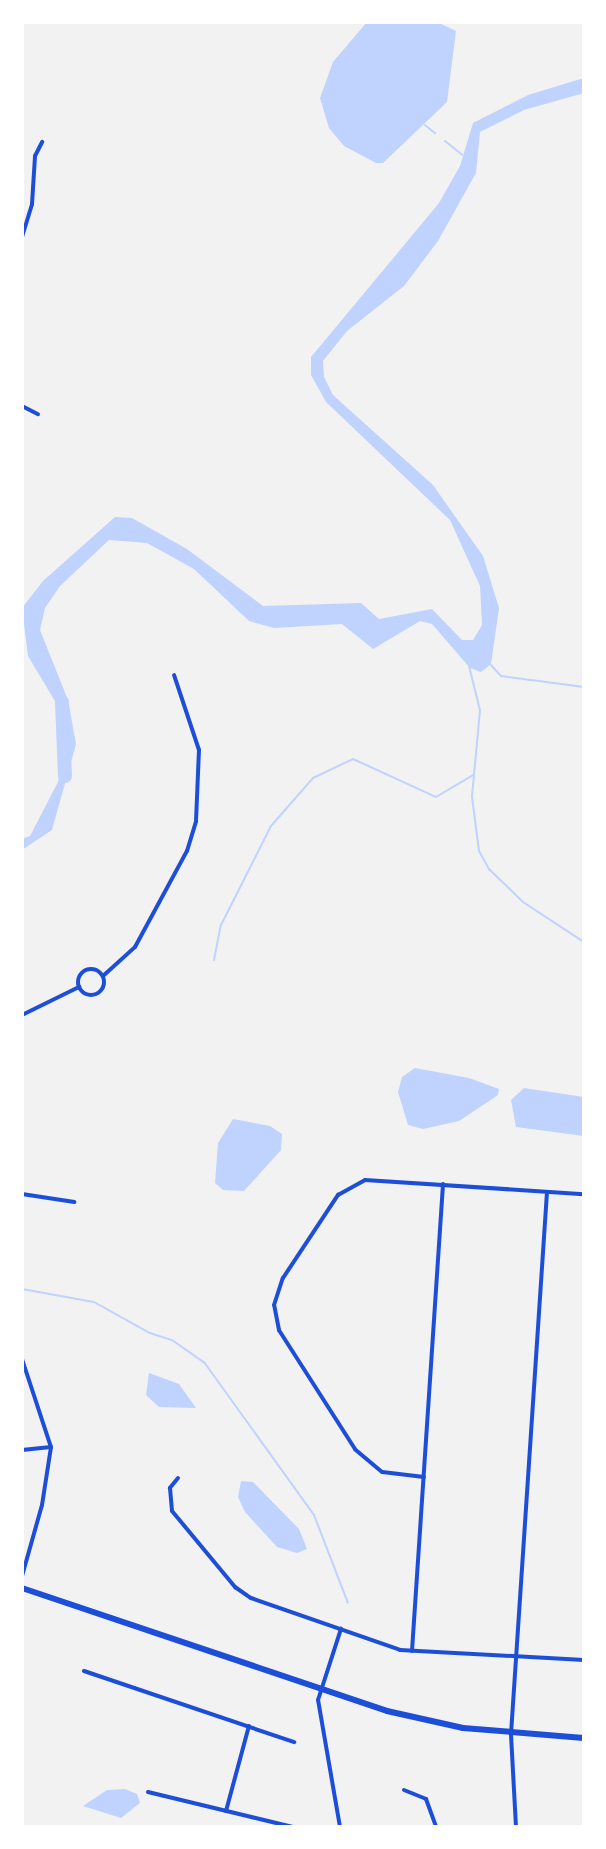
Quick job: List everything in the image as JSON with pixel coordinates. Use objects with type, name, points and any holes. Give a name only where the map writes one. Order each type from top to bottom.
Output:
[{"type":"main road","points":[[22,1588],[413,1718],[511,1734],[584,1738]]},
{"type":"street","points":[[22,237],[32,204],[35,156],[42,142]]},
{"type":"street","points":[[22,406],[38,414]]},
{"type":"street","points":[[103,976],[135,947],[187,851],[196,821],[199,750],[174,675]]},
{"type":"street","points":[[22,1015],[79,987],[85,971],[103,976]]},
{"type":"street","points":[[79,987],[96,995],[104,985],[103,976]]},
{"type":"street","points":[[424,1477],[382,1472],[362,1458],[279,1330],[274,1305],[283,1278],[342,1191],[373,1179],[584,1194]]},
{"type":"street","points":[[412,1651],[443,1184]]},
{"type":"street","points":[[516,1827],[511,1734],[547,1192]]},
{"type":"street","points":[[22,1194],[74,1202]]},
{"type":"street","points":[[22,1359],[51,1447],[42,1505],[22,1576]]},
{"type":"street","points":[[22,1450],[51,1447]]},
{"type":"street","points":[[178,1478],[170,1488],[172,1511],[235,1587],[251,1598],[412,1651],[584,1660]]},
{"type":"street","points":[[340,1827],[319,1725],[321,1689],[341,1629]]},
{"type":"street","points":[[84,1671],[294,1742]]},
{"type":"street","points":[[226,1811],[249,1726]]},
{"type":"street","points":[[404,1790],[426,1799],[436,1827]]},
{"type":"street","points":[[148,1792],[293,1827]]},
{"type":"water","points":[[367,22],[437,22],[456,31],[447,102],[383,163],[376,163],[344,146],[329,128],[320,98],[333,62]]},
{"type":"water","points":[[584,78],[584,93],[524,110],[480,132],[476,173],[438,241],[404,286],[347,331],[323,361],[324,377],[333,395],[433,485],[483,556],[499,608],[491,664],[481,672],[470,668],[432,624],[420,621],[373,649],[342,624],[274,628],[249,621],[194,569],[147,543],[109,540],[60,586],[45,608],[40,630],[68,700],[76,744],[52,830],[22,850],[22,839],[30,836],[58,782],[69,736],[65,718],[28,656],[22,608],[43,581],[115,517],[132,518],[187,549],[263,606],[361,603],[379,619],[432,609],[462,640],[473,640],[482,625],[480,586],[450,520],[326,402],[311,375],[311,357],[439,203],[460,166],[473,123],[528,95]]},
{"type":"water","points":[[415,1068],[469,1078],[499,1089],[498,1095],[459,1121],[423,1129],[408,1125],[398,1092],[402,1077]]},
{"type":"water","points":[[524,1088],[584,1097],[584,1136],[516,1127],[511,1100]]},
{"type":"water","points":[[233,1119],[270,1126],[282,1134],[281,1150],[244,1191],[223,1190],[215,1183],[218,1143]]},
{"type":"water","points":[[149,1373],[179,1384],[196,1408],[159,1407],[146,1395]]},
{"type":"water","points":[[241,1481],[253,1482],[299,1529],[307,1549],[297,1553],[277,1547],[245,1512],[238,1497]]},
{"type":"water","points":[[125,1789],[137,1794],[140,1803],[121,1818],[83,1806],[107,1790]]},
{"type":"waterway","points":[[425,125],[435,133]]},
{"type":"waterway","points":[[445,141],[462,155]]},
{"type":"waterway","points":[[491,665],[501,676],[584,687]]},
{"type":"waterway","points":[[469,666],[480,710],[472,797],[479,851],[489,869],[523,902],[584,942]]},
{"type":"waterway","points":[[62,702],[65,776]]},
{"type":"waterway","points":[[214,960],[221,925],[271,826],[313,778],[353,759],[436,797],[473,775]]},
{"type":"waterway","points":[[22,1289],[94,1302],[150,1333],[172,1340],[204,1362],[314,1515],[348,1603]]}]
